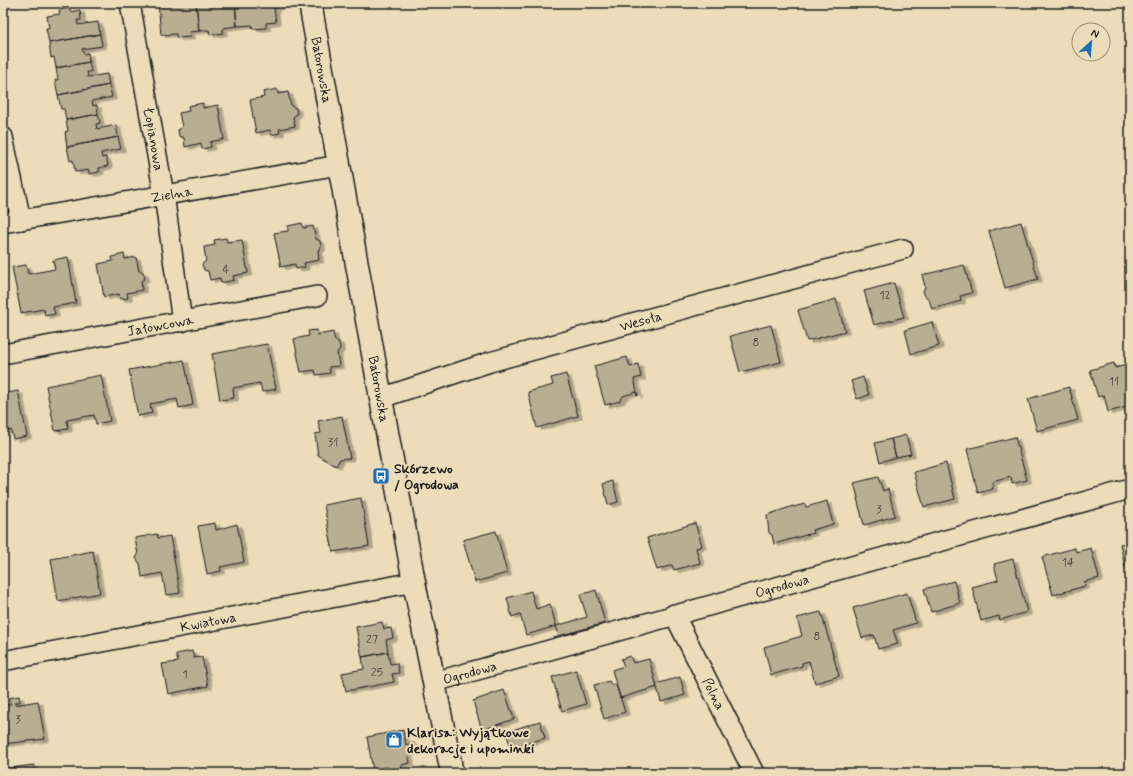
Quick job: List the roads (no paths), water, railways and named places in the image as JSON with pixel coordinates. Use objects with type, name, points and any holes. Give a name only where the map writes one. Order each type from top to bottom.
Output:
[{"type":"street","name":"Łopianowa","points":[[130,3],[164,195],[182,322]]},
{"type":"street","name":"Batorowska","points":[[310,3],[414,582],[452,773]]},
{"type":"street","points":[[3,137],[21,220]]},
{"type":"street","name":"Zielna","points":[[3,223],[339,165]]},
{"type":"street","name":"Wesoła","points":[[381,398],[490,362],[903,249]]},
{"type":"street","name":"Jałowcowa","points":[[3,354],[317,296]]},
{"type":"street","name":"Ogrodowa","points":[[434,682],[1130,488]]},
{"type":"street","name":"Kwiatowa","points":[[3,661],[414,582]]},
{"type":"street","name":"Polna","points":[[674,614],[754,773]]},
{"type":"place","name":"Skórzewo / Ogrodowa","points":[[381,476]]},
{"type":"place","name":"Klarisa: Wyjątkowe dekoracje i upominki","points":[[394,740]]}]
